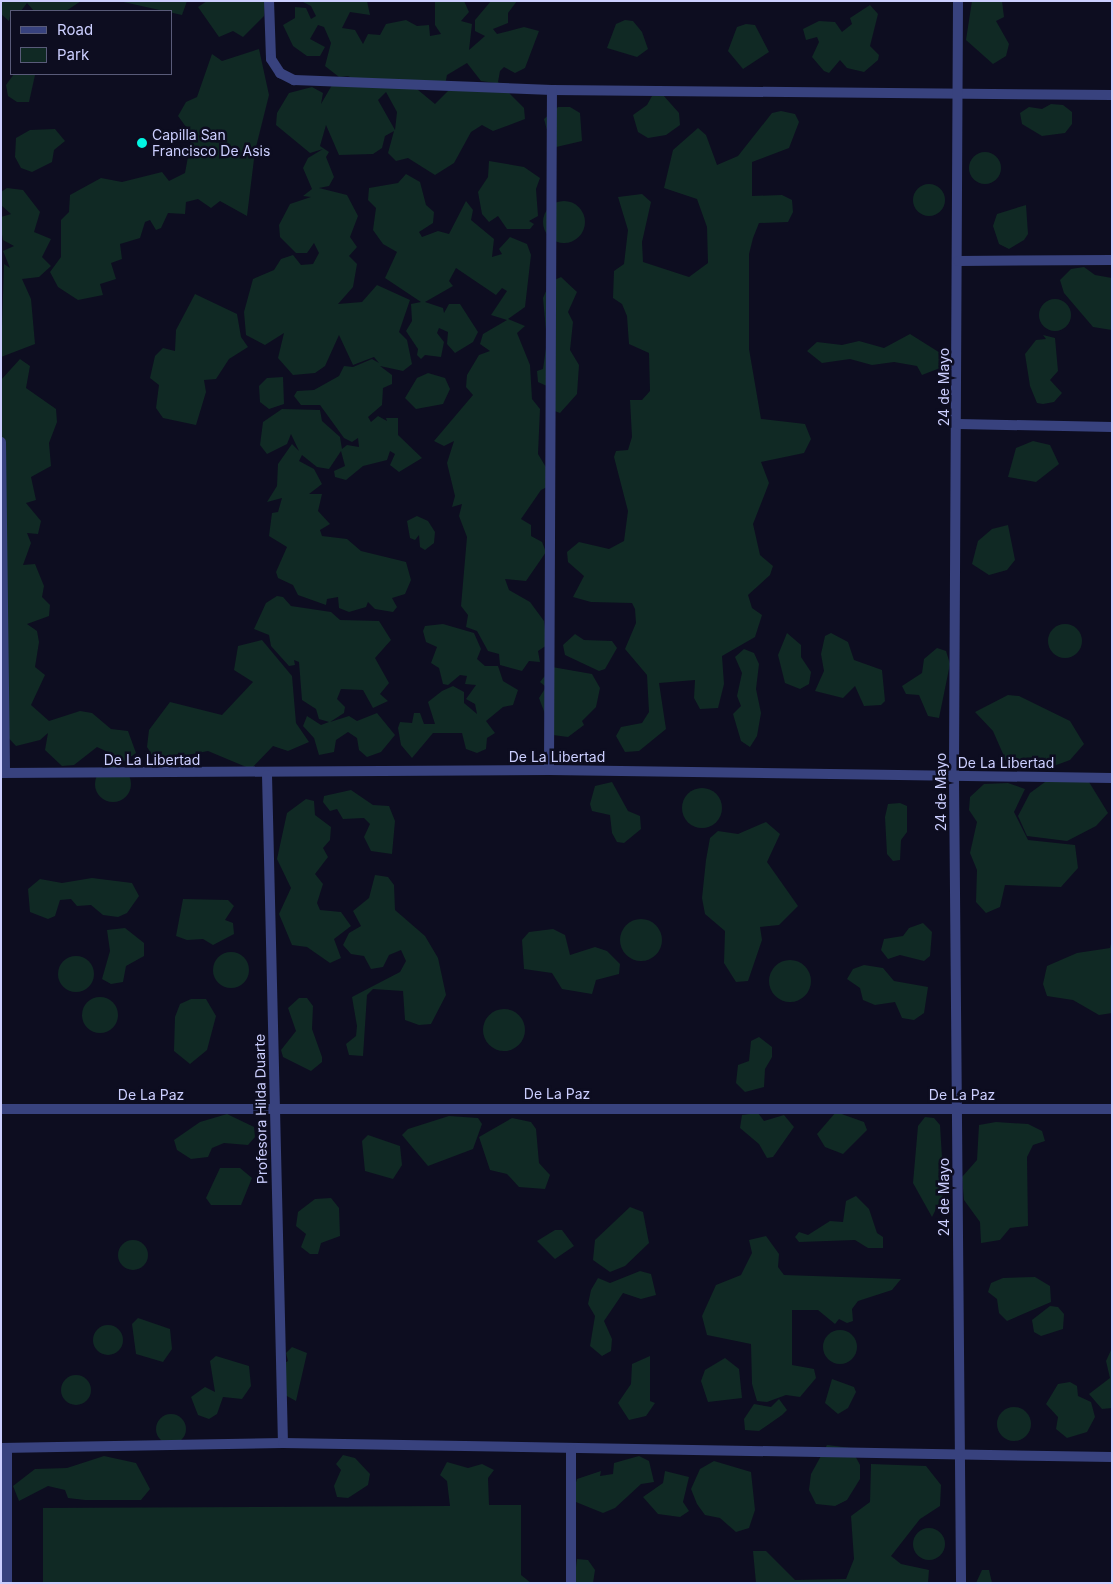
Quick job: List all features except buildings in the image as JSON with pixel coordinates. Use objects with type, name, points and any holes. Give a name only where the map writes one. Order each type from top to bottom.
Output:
[{"type":"street","points":[[269,1],[271,59],[280,73],[294,80],[552,90],[958,97],[1112,95]]},
{"type":"street","name":"24 de Mayo","points":[[958,1],[958,424],[954,777],[961,1583]]},
{"type":"street","points":[[549,770],[552,90]]},
{"type":"street","points":[[958,261],[1112,260]]},
{"type":"street","points":[[958,424],[1112,426]]},
{"type":"street","points":[[1,442],[3,773]]},
{"type":"street","name":"De La Libertad","points":[[3,773],[267,775],[549,770],[1112,778]]},
{"type":"street","name":"Profesora Hilda Duarte","points":[[267,775],[283,1443]]},
{"type":"street","name":"De La Paz","points":[[1,1109],[1112,1109]]},
{"type":"street","points":[[7,1583],[4,1448],[283,1443],[960,1456],[1112,1457]]},
{"type":"street","points":[[571,1448],[571,1583]]},
{"type":"green space","points":[[1,1],[81,1],[68,10],[33,10],[27,3],[22,10],[10,10],[9,21],[1,14]]},
{"type":"green space","points":[[119,1],[187,1],[182,15],[172,13],[172,10],[160,10]]},
{"type":"green space","points":[[207,1],[265,1],[264,16],[243,37],[233,31],[219,37],[198,7]]},
{"type":"green space","points":[[301,1],[367,1],[370,15],[350,12],[342,28],[355,30],[363,44],[368,34],[380,35],[386,24],[406,20],[417,26],[429,25],[430,36],[441,34],[435,25],[435,1],[464,1],[469,12],[461,21],[472,24],[469,50],[485,36],[475,31],[475,20],[491,1],[517,1],[508,13],[508,23],[493,29],[497,34],[524,27],[539,31],[525,68],[515,73],[504,67],[500,71],[498,82],[524,108],[525,119],[493,131],[482,125],[471,132],[454,163],[435,175],[408,158],[396,161],[388,153],[394,131],[385,136],[382,148],[373,154],[339,155],[326,125],[320,146],[329,152],[326,157],[334,177],[329,186],[319,188],[347,195],[358,216],[350,237],[357,247],[349,256],[357,264],[353,287],[338,304],[362,302],[377,285],[410,300],[399,332],[407,340],[412,364],[403,371],[380,366],[392,375],[392,384],[383,388],[382,405],[368,417],[371,422],[378,416],[387,421],[386,418],[398,418],[398,435],[422,458],[399,472],[390,465],[395,454],[390,451],[387,460],[363,466],[346,480],[335,477],[334,471],[345,466],[341,451],[329,469],[317,467],[302,455],[299,461],[314,469],[322,484],[309,494],[322,494],[318,511],[330,524],[320,530],[322,536],[347,539],[361,551],[406,562],[411,580],[405,594],[392,598],[397,607],[393,612],[375,609],[368,602],[366,607],[349,612],[339,608],[338,597],[327,599],[326,605],[298,595],[293,585],[278,578],[276,572],[287,547],[269,536],[272,513],[278,512],[282,498],[267,502],[277,486],[278,464],[292,444],[299,451],[291,434],[287,444],[267,454],[260,445],[263,422],[282,409],[320,410],[322,421],[340,437],[342,449],[347,445],[359,447],[358,438],[352,442],[344,438],[320,405],[301,405],[294,396],[297,391],[314,390],[339,376],[344,366],[353,367],[372,359],[379,363],[374,357],[353,365],[339,335],[325,366],[315,373],[293,375],[278,358],[284,333],[265,345],[246,335],[244,312],[253,279],[274,270],[281,259],[293,255],[301,265],[313,264],[319,253],[314,243],[307,253],[296,253],[280,237],[279,225],[290,204],[311,197],[303,196],[312,189],[303,168],[308,158],[323,149],[310,153],[276,125],[277,113],[289,93],[312,87],[323,93],[321,104],[332,85],[350,76],[339,77],[325,66],[331,43],[324,27],[318,25],[310,39],[325,47],[320,56],[307,56],[293,46],[283,25],[295,18],[295,7],[306,8],[311,19],[316,16],[311,6]],"holes":[[[467,63],[481,81],[495,83],[452,87],[435,104],[412,85],[445,85],[447,75]],[[386,92],[397,112],[395,130],[378,100]]]},
{"type":"green space","points":[[972,1],[1002,1],[1004,17],[996,21],[1009,44],[1006,56],[993,64],[966,40]]},
{"type":"green space","points":[[870,5],[878,14],[870,46],[879,55],[878,60],[864,72],[847,68],[840,60],[829,73],[824,71],[812,57],[819,42],[817,37],[806,40],[803,29],[819,21],[835,22],[842,32],[852,24],[850,18]]},
{"type":"green space","points":[[625,20],[633,21],[642,32],[648,49],[637,57],[607,48],[616,24]]},
{"type":"green space","points":[[746,24],[755,25],[769,52],[743,69],[728,51],[737,27]]},
{"type":"green space","points":[[259,49],[269,95],[255,151],[247,216],[220,201],[211,208],[198,199],[186,202],[185,214],[168,213],[161,228],[156,230],[150,220],[145,222],[140,238],[120,244],[122,259],[111,263],[116,279],[100,284],[103,295],[78,300],[58,287],[50,272],[61,257],[61,220],[69,212],[70,195],[101,178],[122,182],[162,172],[169,181],[185,173],[192,135],[178,116],[186,102],[197,97],[212,54],[222,61]]},
{"type":"green space","points":[[13,75],[35,75],[29,102],[17,102],[8,96],[6,85]]},
{"type":"green space","points":[[663,95],[679,113],[680,125],[666,135],[648,138],[638,132],[633,115],[647,105],[652,96]]},
{"type":"green space","points":[[1051,104],[1063,105],[1072,112],[1072,124],[1065,133],[1042,136],[1022,124],[1020,113],[1029,107],[1042,109]]},
{"type":"green space","points":[[558,107],[570,107],[580,113],[582,141],[552,148],[544,119]]},
{"type":"green space","points":[[781,111],[795,114],[799,122],[789,148],[752,162],[752,196],[782,195],[792,200],[793,212],[788,222],[759,223],[753,238],[749,254],[749,349],[761,419],[805,424],[811,439],[804,453],[761,462],[769,483],[753,524],[760,555],[773,566],[770,575],[748,595],[752,608],[762,615],[755,637],[722,656],[724,684],[718,708],[700,709],[694,698],[695,680],[659,683],[666,729],[639,751],[625,752],[616,736],[621,727],[642,723],[649,712],[647,675],[625,649],[636,623],[635,609],[632,603],[591,602],[573,597],[584,576],[568,562],[567,552],[579,542],[609,549],[624,541],[628,511],[614,457],[616,451],[628,450],[632,437],[630,400],[642,400],[650,391],[649,353],[629,344],[627,316],[622,304],[613,298],[614,271],[624,264],[628,230],[618,197],[642,194],[651,202],[642,242],[643,262],[689,277],[708,263],[707,227],[697,199],[664,188],[673,150],[698,128],[706,135],[717,165],[738,156],[772,113]]},
{"type":"green space","points":[[55,129],[65,141],[54,150],[52,162],[32,172],[21,168],[15,157],[16,138],[30,130]]},
{"type":"green space","points":[[985,152],[991,153],[996,157],[1000,162],[1000,174],[996,179],[991,183],[985,184],[979,183],[974,179],[970,174],[969,168],[970,162],[974,157],[979,153]]},
{"type":"green space","points":[[489,161],[524,167],[540,178],[536,189],[538,216],[529,221],[534,224],[530,229],[507,229],[498,216],[489,222],[482,214],[478,192],[488,177]]},
{"type":"green space","points":[[406,174],[420,182],[426,205],[434,212],[433,223],[419,232],[422,237],[438,231],[449,234],[466,201],[473,210],[471,220],[494,239],[492,257],[502,254],[499,249],[510,237],[527,244],[531,255],[525,307],[508,319],[525,326],[517,333],[530,365],[532,399],[540,409],[538,454],[550,474],[551,485],[541,490],[521,519],[531,525],[531,536],[542,542],[546,552],[526,581],[505,579],[509,590],[530,602],[544,621],[547,645],[538,651],[540,662],[529,661],[522,671],[500,665],[499,654],[488,651],[477,631],[466,627],[468,615],[461,606],[467,537],[459,516],[462,504],[452,507],[455,496],[447,463],[454,441],[444,446],[434,441],[473,395],[466,387],[467,375],[479,355],[490,351],[480,344],[483,334],[507,320],[491,315],[507,291],[502,288],[496,295],[456,268],[449,281],[453,286],[425,302],[443,308],[444,313],[449,304],[460,304],[478,332],[473,342],[455,353],[447,344],[448,332],[439,328],[437,333],[444,342],[441,357],[425,355],[421,359],[417,355],[418,349],[406,331],[412,321],[411,304],[421,302],[385,278],[397,252],[383,244],[373,230],[376,208],[368,200],[369,188],[398,183]]},
{"type":"green space","points":[[929,184],[941,188],[945,200],[941,212],[929,216],[917,212],[913,200],[917,188]]},
{"type":"green space","points":[[7,188],[23,190],[40,212],[34,232],[51,239],[42,257],[51,266],[39,277],[22,279],[31,299],[35,344],[1,357],[4,264],[10,268],[3,251],[14,246],[3,240],[1,229],[1,217],[11,214],[1,205],[1,192]]},
{"type":"green space","points":[[568,201],[576,204],[582,210],[585,222],[582,234],[576,240],[560,243],[552,240],[546,234],[543,218],[546,210],[552,204]]},
{"type":"green space","points":[[1026,205],[1028,234],[1024,240],[1009,249],[999,244],[993,226],[997,214]]},
{"type":"green space","points":[[1084,267],[1095,275],[1112,278],[1112,330],[1093,327],[1064,293],[1060,280],[1071,269]]},
{"type":"green space","points":[[561,277],[577,292],[568,312],[573,322],[570,350],[579,365],[577,394],[560,413],[549,409],[549,387],[538,382],[537,371],[543,369],[547,341],[543,298],[550,282]]},
{"type":"green space","points":[[195,294],[237,314],[241,337],[248,347],[229,359],[216,379],[204,380],[206,392],[196,425],[163,418],[156,408],[159,385],[150,378],[155,356],[163,348],[175,351],[176,330]]},
{"type":"green space","points":[[1055,299],[1061,300],[1066,304],[1070,309],[1070,321],[1066,326],[1061,330],[1055,331],[1049,330],[1044,326],[1040,321],[1039,315],[1040,309],[1044,304],[1049,300]]},
{"type":"green space","points":[[910,334],[945,356],[940,368],[922,375],[917,366],[894,362],[872,365],[850,359],[822,363],[807,351],[817,342],[842,345],[859,341],[884,348]]},
{"type":"green space","points":[[1043,335],[1055,338],[1058,371],[1050,380],[1062,393],[1054,402],[1043,404],[1037,403],[1030,386],[1025,354],[1036,340],[1046,339]]},
{"type":"green space","points":[[20,359],[30,366],[26,388],[56,409],[57,422],[49,443],[51,466],[31,477],[36,500],[26,503],[41,521],[38,534],[27,533],[31,543],[23,565],[35,564],[44,586],[42,597],[50,605],[49,616],[27,624],[37,631],[39,642],[35,667],[45,675],[31,705],[49,721],[80,711],[92,713],[111,729],[128,731],[136,753],[122,763],[110,764],[108,752],[97,747],[74,765],[62,766],[45,750],[48,733],[40,740],[16,746],[1,730],[1,380]]},
{"type":"green space","points":[[428,373],[445,378],[450,389],[443,404],[416,409],[405,398],[417,378]]},
{"type":"green space","points":[[283,377],[284,404],[269,409],[260,402],[259,386],[267,378]]},
{"type":"green space","points":[[1033,441],[1050,445],[1059,464],[1036,482],[1008,477],[1016,448]]},
{"type":"green space","points":[[417,516],[428,521],[435,532],[434,543],[425,550],[420,547],[419,535],[415,540],[410,538],[407,521]]},
{"type":"green space","points":[[1008,525],[1015,560],[1007,570],[989,575],[972,564],[978,541],[992,529]]},
{"type":"green space","points":[[277,596],[283,597],[291,606],[331,612],[340,620],[379,621],[391,640],[375,658],[389,683],[380,694],[388,701],[373,708],[363,690],[341,689],[337,699],[345,707],[344,713],[330,722],[349,716],[357,721],[377,713],[395,735],[381,752],[367,757],[359,750],[357,738],[348,732],[336,740],[334,752],[319,755],[314,738],[303,726],[307,716],[321,725],[329,722],[319,719],[316,709],[302,700],[299,662],[294,660],[295,665],[289,666],[271,646],[269,635],[254,629],[266,603]]},
{"type":"green space","points":[[443,624],[474,633],[481,649],[477,659],[485,666],[498,666],[503,681],[518,690],[513,705],[503,707],[486,721],[495,733],[487,738],[486,749],[477,753],[466,749],[462,733],[433,733],[412,758],[401,745],[398,728],[400,722],[412,723],[414,713],[420,713],[424,724],[435,724],[428,702],[442,691],[453,686],[464,692],[464,703],[477,714],[475,704],[466,699],[476,685],[465,684],[467,676],[460,675],[448,685],[443,684],[439,668],[431,663],[437,647],[426,642],[423,631],[425,626]]},
{"type":"green space","points":[[1065,624],[1077,629],[1082,641],[1077,653],[1065,658],[1053,653],[1048,641],[1053,629]]},
{"type":"green space","points":[[787,633],[801,645],[801,657],[811,672],[809,684],[800,689],[785,683],[778,655]]},
{"type":"green space","points":[[831,633],[848,642],[854,660],[882,670],[885,701],[881,705],[864,706],[855,686],[843,698],[815,691],[824,671],[821,654],[825,636]]},
{"type":"green space","points":[[575,634],[584,640],[612,641],[617,648],[605,669],[599,671],[565,655],[563,645]]},
{"type":"green space","points":[[262,640],[292,676],[296,723],[309,742],[288,751],[273,746],[251,769],[208,751],[156,761],[147,747],[149,730],[170,702],[222,715],[253,682],[234,670],[238,646]]},
{"type":"green space","points":[[937,648],[946,651],[950,664],[939,718],[928,716],[919,695],[906,694],[902,686],[922,673],[924,659]]},
{"type":"green space","points":[[744,649],[754,653],[759,664],[756,689],[761,713],[757,736],[750,747],[741,741],[733,714],[741,706],[737,696],[742,673],[735,657]]},
{"type":"green space","points":[[552,667],[592,674],[600,688],[596,707],[582,721],[584,725],[568,737],[553,735],[539,698],[546,687],[540,682]]},
{"type":"green space","points":[[1008,695],[1019,696],[1070,721],[1084,744],[1070,760],[1051,767],[1007,763],[993,731],[975,712]]},
{"type":"green space","points":[[113,766],[125,772],[131,784],[125,796],[113,802],[101,796],[95,784],[101,772]]},
{"type":"green space","points":[[612,782],[628,811],[640,816],[641,829],[624,843],[617,842],[612,833],[610,815],[592,811],[590,804],[595,786]]},
{"type":"green space","points":[[1045,782],[1089,782],[1108,813],[1096,826],[1067,841],[1027,836],[1018,816],[1030,793]]},
{"type":"green space","points":[[1008,783],[1025,789],[1014,812],[1028,840],[1075,845],[1078,868],[1061,887],[1005,885],[1000,907],[986,913],[976,902],[977,870],[970,853],[977,822],[969,810],[970,797],[984,784]]},
{"type":"green space","points":[[706,788],[713,791],[719,797],[722,808],[721,816],[713,825],[706,828],[698,828],[691,825],[683,816],[682,804],[685,797],[694,789]]},
{"type":"green space","points":[[351,790],[373,805],[389,806],[395,821],[392,854],[371,851],[364,837],[370,824],[364,818],[343,819],[337,809],[330,811],[323,802],[324,796]]},
{"type":"green space","points":[[306,799],[314,801],[315,815],[331,827],[330,840],[323,848],[328,857],[315,874],[323,884],[317,903],[320,910],[341,912],[351,926],[334,939],[341,958],[330,963],[307,947],[292,945],[279,914],[291,888],[277,859],[287,813]]},
{"type":"green space","points":[[900,803],[907,806],[907,832],[901,840],[900,860],[893,861],[887,854],[885,817],[888,804]]},
{"type":"green space","points":[[766,822],[780,834],[767,862],[798,906],[779,925],[760,927],[762,940],[748,981],[736,982],[724,963],[725,931],[705,914],[702,898],[710,838],[718,831],[738,834]]},
{"type":"green space","points":[[375,875],[388,877],[394,885],[395,910],[425,936],[438,958],[446,995],[431,1024],[419,1025],[405,1020],[403,991],[373,989],[367,995],[363,1056],[349,1055],[346,1044],[356,1036],[357,1026],[352,997],[400,972],[406,961],[401,950],[389,955],[383,967],[371,969],[364,956],[351,954],[343,945],[349,933],[361,926],[353,911],[369,898]]},
{"type":"green space","points":[[92,878],[132,883],[139,896],[127,913],[118,917],[103,915],[91,905],[77,906],[71,899],[60,900],[55,916],[48,919],[30,912],[28,889],[40,879],[62,883]]},
{"type":"green space","points":[[183,899],[228,900],[234,906],[225,920],[233,923],[234,934],[213,945],[203,939],[187,940],[176,936]]},
{"type":"green space","points":[[641,919],[649,921],[658,929],[662,940],[660,948],[652,957],[641,961],[633,959],[624,951],[620,940],[622,932],[630,923]]},
{"type":"green space","points":[[923,923],[932,932],[930,956],[924,961],[900,955],[888,959],[881,950],[884,939],[903,936],[909,928]]},
{"type":"green space","points":[[125,928],[144,943],[144,956],[126,966],[123,982],[111,984],[102,979],[110,951],[107,930]]},
{"type":"green space","points":[[553,929],[565,935],[570,955],[595,947],[607,951],[620,964],[619,974],[596,980],[592,994],[562,989],[552,973],[524,969],[522,940],[529,932]]},
{"type":"green space","points":[[1112,939],[1112,1013],[1099,1015],[1073,1000],[1047,996],[1043,984],[1047,966],[1077,953],[1110,948]]},
{"type":"green space","points":[[231,952],[243,958],[249,970],[243,982],[231,988],[219,982],[213,970],[219,958]]},
{"type":"green space","points":[[76,956],[88,962],[94,974],[88,986],[76,992],[64,986],[58,974],[64,962]]},
{"type":"green space","points":[[790,960],[805,966],[811,981],[805,996],[790,1002],[775,996],[769,981],[775,966]]},
{"type":"green space","points":[[864,965],[883,968],[894,981],[928,987],[924,1013],[914,1020],[902,1018],[895,1002],[875,1005],[863,1000],[860,988],[847,979],[853,969]]},
{"type":"green space","points":[[100,997],[112,1003],[118,1015],[112,1027],[100,1033],[88,1027],[82,1015],[88,1003]]},
{"type":"green space","points":[[299,998],[307,998],[313,1006],[312,1029],[322,1057],[322,1062],[311,1071],[283,1057],[281,1050],[296,1031],[288,1008]]},
{"type":"green space","points":[[191,999],[206,999],[216,1016],[207,1050],[190,1064],[174,1051],[175,1017],[180,1004]]},
{"type":"green space","points":[[504,1009],[519,1015],[525,1030],[519,1045],[504,1051],[489,1045],[483,1030],[489,1015]]},
{"type":"green space","points":[[759,1037],[772,1047],[772,1057],[765,1069],[764,1087],[745,1092],[736,1083],[738,1065],[749,1061],[751,1041]]},
{"type":"green space","points":[[836,1112],[864,1122],[867,1130],[843,1154],[825,1147],[817,1134]]},
{"type":"green space","points":[[758,1113],[764,1121],[784,1115],[794,1127],[773,1157],[767,1158],[759,1144],[740,1128],[742,1115]]},
{"type":"green space","points":[[227,1114],[254,1127],[255,1137],[248,1145],[224,1143],[212,1148],[208,1157],[191,1159],[177,1150],[174,1140],[200,1122]]},
{"type":"green space","points":[[449,1116],[478,1118],[482,1124],[473,1149],[428,1166],[402,1135],[408,1129]]},
{"type":"green space","points":[[925,1117],[934,1118],[940,1125],[943,1174],[948,1185],[932,1217],[913,1183],[918,1126]]},
{"type":"green space","points":[[512,1118],[531,1122],[536,1129],[539,1163],[550,1175],[545,1189],[519,1187],[507,1174],[490,1170],[479,1137]]},
{"type":"green space","points":[[996,1122],[1028,1124],[1042,1131],[1045,1141],[1033,1145],[1027,1157],[1028,1226],[1010,1228],[1000,1240],[981,1243],[980,1222],[964,1200],[962,1177],[977,1160],[979,1125]]},
{"type":"green space","points":[[368,1135],[400,1146],[402,1165],[393,1179],[365,1171],[362,1141]]},
{"type":"green space","points":[[220,1168],[240,1168],[252,1178],[241,1205],[211,1205],[206,1198]]},
{"type":"green space","points":[[856,1196],[869,1209],[877,1233],[883,1237],[883,1248],[868,1248],[855,1240],[799,1242],[795,1237],[799,1232],[808,1235],[830,1221],[843,1222],[846,1201]]},
{"type":"green space","points":[[331,1198],[339,1208],[340,1236],[321,1243],[318,1254],[310,1254],[301,1247],[306,1234],[296,1226],[298,1212],[315,1199]]},
{"type":"green space","points":[[630,1207],[643,1212],[649,1243],[625,1266],[610,1272],[593,1260],[595,1240]]},
{"type":"green space","points":[[555,1230],[562,1230],[574,1246],[555,1259],[537,1241]]},
{"type":"green space","points":[[766,1236],[779,1254],[778,1267],[784,1275],[901,1279],[892,1290],[858,1301],[852,1309],[853,1321],[847,1323],[839,1319],[835,1324],[818,1310],[792,1310],[792,1365],[814,1369],[816,1378],[800,1397],[786,1395],[767,1402],[757,1401],[752,1384],[751,1344],[707,1335],[702,1316],[716,1285],[741,1275],[752,1253],[749,1240]]},
{"type":"green space","points":[[133,1240],[144,1244],[148,1255],[144,1266],[133,1270],[122,1266],[118,1255],[122,1244]]},
{"type":"green space","points":[[640,1271],[651,1274],[656,1295],[641,1299],[623,1293],[604,1321],[612,1339],[611,1351],[602,1356],[590,1346],[595,1316],[588,1304],[591,1290],[598,1278],[610,1283]]},
{"type":"green space","points":[[1035,1277],[1050,1286],[1051,1302],[1007,1321],[999,1313],[997,1299],[988,1292],[991,1283],[1003,1278]]},
{"type":"green space","points":[[1050,1306],[1058,1307],[1064,1314],[1063,1329],[1041,1336],[1034,1332],[1032,1320]]},
{"type":"green space","points":[[138,1318],[170,1329],[172,1349],[163,1362],[136,1354],[132,1324]]},
{"type":"green space","points":[[108,1325],[119,1329],[123,1340],[119,1351],[108,1355],[97,1351],[93,1340],[97,1329]]},
{"type":"green space","points":[[840,1330],[852,1335],[857,1347],[852,1359],[840,1364],[828,1359],[823,1347],[828,1335]]},
{"type":"green space","points":[[292,1347],[307,1353],[296,1401],[285,1395],[276,1368],[288,1361],[286,1353]]},
{"type":"green space","points":[[1112,1348],[1112,1408],[1102,1409],[1089,1394],[1110,1378],[1106,1361]]},
{"type":"green space","points":[[216,1356],[249,1366],[251,1386],[242,1399],[223,1397],[217,1414],[209,1419],[198,1415],[191,1397],[205,1387],[215,1392],[210,1361]]},
{"type":"green space","points":[[650,1356],[650,1401],[655,1403],[646,1416],[629,1420],[618,1403],[631,1384],[632,1364]]},
{"type":"green space","points":[[725,1358],[739,1369],[742,1398],[708,1402],[701,1381],[705,1370]]},
{"type":"green space","points":[[76,1375],[87,1379],[91,1390],[87,1401],[76,1405],[65,1401],[61,1390],[65,1379]]},
{"type":"green space","points":[[832,1379],[854,1387],[856,1392],[848,1408],[838,1414],[825,1403]]},
{"type":"green space","points":[[1070,1382],[1077,1386],[1078,1396],[1091,1402],[1095,1417],[1087,1432],[1067,1438],[1056,1429],[1058,1417],[1046,1404],[1058,1384]]},
{"type":"green space","points":[[779,1399],[787,1410],[782,1415],[759,1431],[745,1430],[744,1419],[754,1404],[771,1407]]},
{"type":"green space","points":[[1014,1407],[1026,1412],[1031,1424],[1026,1436],[1014,1441],[1002,1436],[997,1424],[1002,1412]]},
{"type":"green space","points":[[171,1414],[177,1415],[185,1423],[185,1435],[177,1443],[171,1444],[165,1443],[157,1435],[156,1429],[157,1423],[165,1415]]},
{"type":"green space","points":[[827,1445],[851,1448],[860,1465],[860,1479],[847,1500],[835,1506],[816,1504],[809,1490],[811,1474]]},
{"type":"green space","points":[[343,1455],[355,1458],[370,1474],[368,1485],[348,1498],[337,1497],[334,1486],[341,1470],[336,1464]]},
{"type":"green space","points":[[104,1456],[136,1463],[150,1489],[141,1500],[85,1500],[68,1498],[65,1490],[48,1486],[19,1501],[13,1486],[35,1469],[67,1468]]},
{"type":"green space","points":[[639,1456],[649,1461],[654,1482],[641,1484],[615,1508],[603,1513],[571,1500],[577,1479],[601,1471],[600,1476],[613,1474],[614,1463]]},
{"type":"green space","points":[[714,1461],[751,1472],[755,1510],[749,1528],[736,1532],[720,1518],[705,1515],[697,1504],[691,1489],[700,1469]]},
{"type":"green space","points":[[447,1462],[468,1468],[482,1464],[494,1470],[488,1478],[489,1505],[521,1505],[521,1575],[531,1583],[43,1583],[43,1508],[450,1506],[447,1481],[440,1475]]},
{"type":"green space","points":[[871,1464],[926,1466],[941,1485],[940,1506],[920,1519],[891,1556],[901,1564],[929,1570],[928,1583],[756,1583],[753,1551],[766,1551],[795,1580],[846,1579],[854,1559],[851,1516],[870,1502]]},
{"type":"green space","points":[[665,1471],[689,1477],[683,1502],[689,1511],[680,1517],[658,1514],[643,1497],[663,1483]]},
{"type":"green space","points":[[929,1528],[941,1532],[945,1544],[941,1556],[929,1560],[917,1556],[913,1544],[917,1532]]},
{"type":"green space","points":[[577,1559],[588,1560],[595,1570],[593,1583],[574,1583]]},
{"type":"green space","points":[[982,1570],[989,1570],[992,1583],[976,1583]]},
{"type":"place","name":"Capilla San Francisco De Asis","points":[[142,143]]}]
